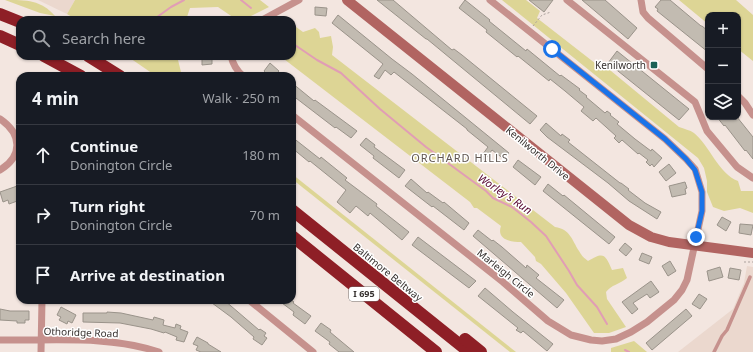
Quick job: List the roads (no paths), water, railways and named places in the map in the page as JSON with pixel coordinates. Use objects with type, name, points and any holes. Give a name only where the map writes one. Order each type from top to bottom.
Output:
[{"type":"highway","points":[[0,14],[16,20]]},
{"type":"highway","points":[[1,36],[16,43]]},
{"type":"highway","points":[[51,60],[74,72]]},
{"type":"highway","points":[[94,60],[114,72]]},
{"type":"highway","name":"Baltimore Beltway","points":[[296,213],[469,352]]},
{"type":"highway","name":"I 695","points":[[296,239],[436,352]]},
{"type":"highway","points":[[353,259],[369,266],[481,352]]},
{"type":"street","points":[[269,16],[299,0]]},
{"type":"street","name":"Kenilworth Drive","points":[[347,0],[629,225],[660,240],[753,253]]},
{"type":"street","name":"Marleigh Circle","points":[[296,118],[503,282],[563,332],[591,340],[616,339],[648,322],[674,300],[682,290],[687,280],[702,211],[702,192],[695,170],[665,139],[490,0]]},
{"type":"street","points":[[567,0],[695,102],[707,131],[737,167],[753,178]]},
{"type":"street","points":[[640,0],[643,12],[648,18],[705,66]]},
{"type":"street","points":[[232,60],[236,70],[239,72]]},
{"type":"street","points":[[741,99],[753,115]]},
{"type":"street","points":[[0,119],[8,124],[12,130],[15,136],[16,145],[15,154],[11,161],[0,170]]},
{"type":"street","points":[[41,352],[42,304]]},
{"type":"street","points":[[253,304],[314,352]]},
{"type":"street","name":"Othoridge Road","points":[[0,340],[111,341],[144,347],[159,352]]},
{"type":"lane","points":[[714,352],[750,278]]},
{"type":"waterway","name":"Worley's Run","points":[[159,16],[184,0]]},
{"type":"waterway","name":"Worley's Run","points":[[241,0],[251,8]]},
{"type":"waterway","name":"Worley's Run","points":[[296,46],[317,60],[341,73],[380,109],[426,147],[486,191],[493,198],[512,207],[531,222],[546,236],[577,285],[597,307],[607,324]]},
{"type":"waterway","name":"Worley's Run","points":[[625,350],[629,352]]},
{"type":"place","name":"Kenilworth","points":[[654,65]]},
{"type":"district","name":"ORCHARD HILLS","points":[[460,158]]}]
